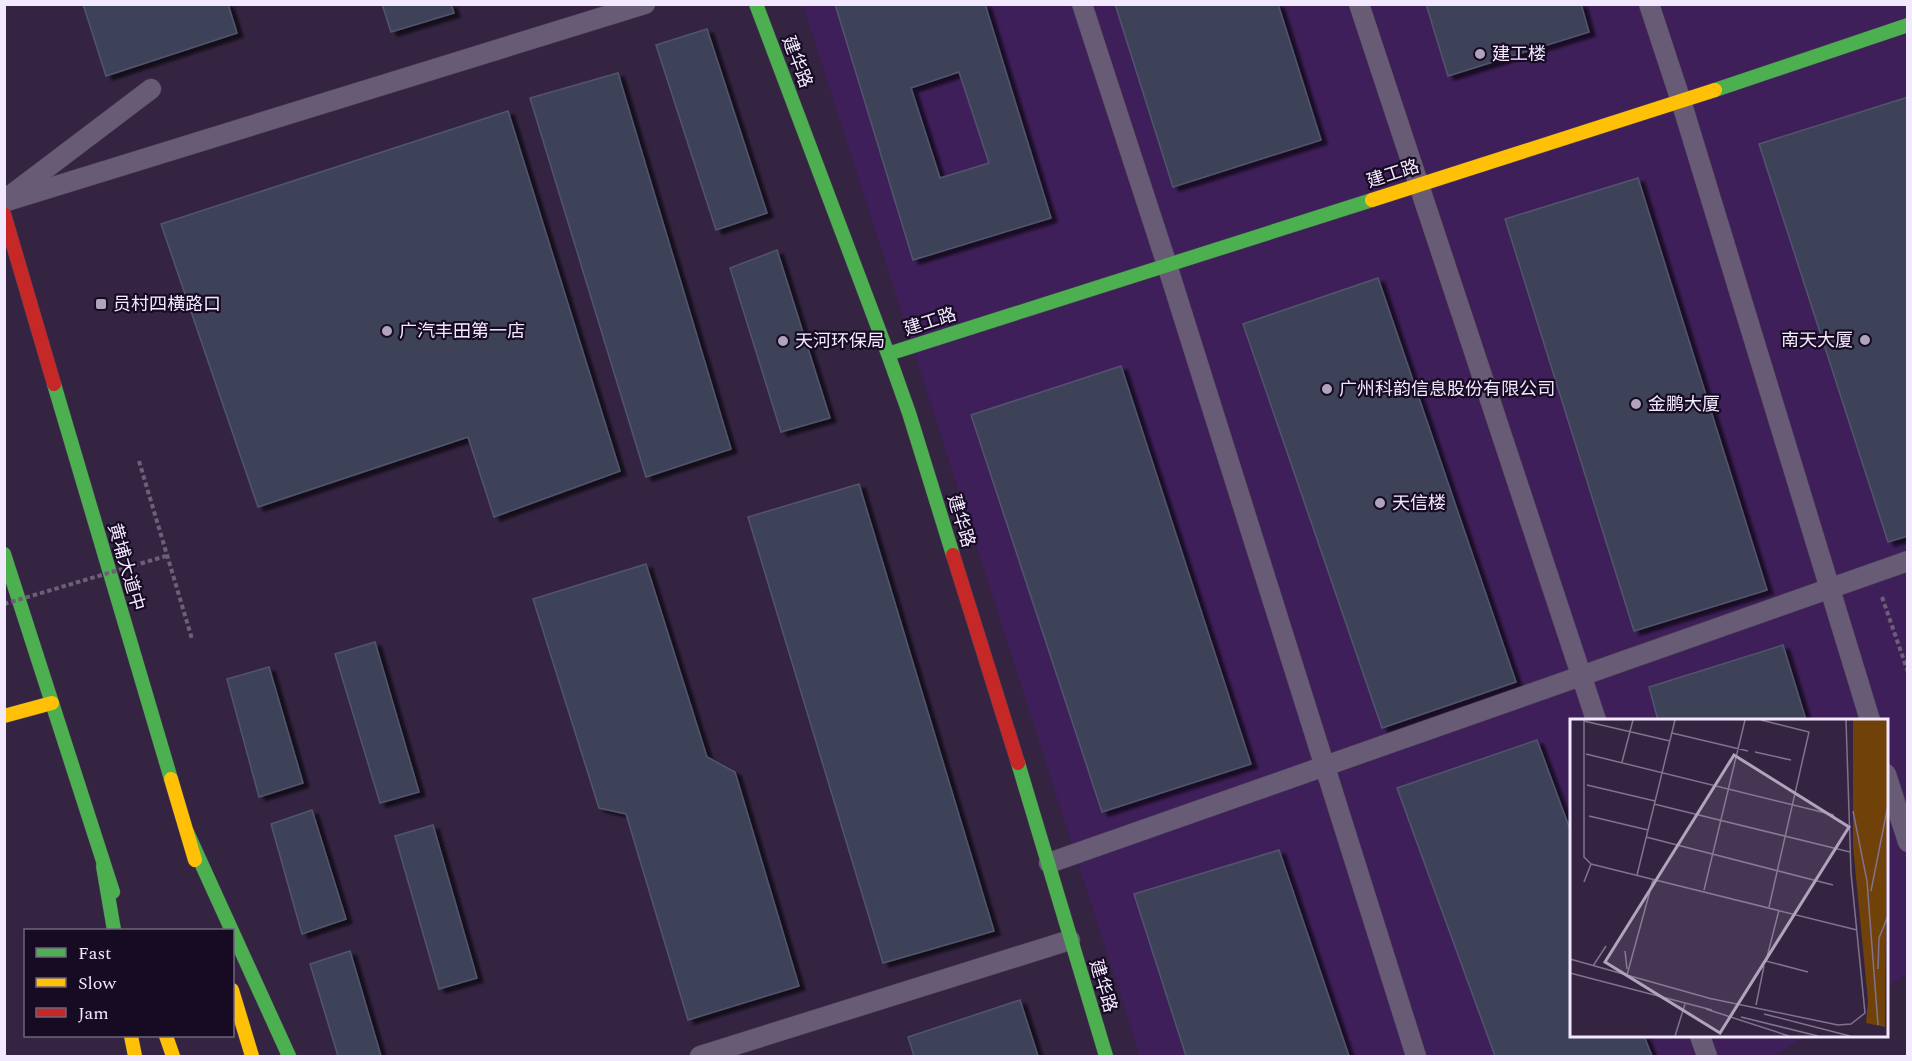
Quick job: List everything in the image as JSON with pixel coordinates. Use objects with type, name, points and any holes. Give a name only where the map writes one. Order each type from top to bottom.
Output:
[{"type":"main road","name":"建华路","points":[[756,4],[909,413],[1049,863],[1106,1056]]},
{"type":"main road","name":"建工路","points":[[888,354],[1681,101],[1908,25]]},
{"type":"main road","name":"黄埔大道中","points":[[4,214],[212,920]]},
{"type":"main road","points":[[4,554],[103,866],[127,929]]},
{"type":"main road","points":[[4,716],[52,703]]},
{"type":"main road","points":[[187,832],[232,929]]},
{"type":"main road","points":[[103,866],[114,929]]},
{"type":"main road","points":[[234,934],[290,1056]]},
{"type":"main road","points":[[234,997],[252,1056]]},
{"type":"main road","points":[[131,1037],[135,1056]]},
{"type":"main road","points":[[166,1037],[173,1056]]},
{"type":"lane","points":[[4,201],[645,4]]},
{"type":"lane","points":[[1082,4],[1167,265],[1416,1056]]},
{"type":"lane","points":[[1359,4],[1417,185],[1596,719]]},
{"type":"lane","points":[[1649,4],[1681,101],[1870,719]]},
{"type":"lane","points":[[4,201],[151,89]]},
{"type":"lane","points":[[1049,863],[1908,561]]},
{"type":"lane","points":[[1888,777],[1908,842]]},
{"type":"lane","points":[[700,1056],[1070,940]]},
{"type":"lane","points":[[1701,1037],[1707,1056]]},
{"type":"path","points":[[139,461],[192,639]]},
{"type":"path","points":[[4,604],[166,556]]},
{"type":"path","points":[[1874,573],[1908,672]]},
{"type":"shaded area","points":[[803,5],[1907,5],[1907,974],[1888,986],[1888,719],[1570,719],[1570,1037],[1805,1037],[1773,1056],[1140,1056]]},
{"type":"building","points":[[83,4],[228,4],[237,33],[106,76]]},
{"type":"building","points":[[382,4],[451,4],[454,13],[391,32]]},
{"type":"building","points":[[835,4],[985,4],[1051,218],[913,260]],"holes":[[[959,72],[989,163],[940,178],[911,88]]]},
{"type":"building","points":[[1115,4],[1278,4],[1321,140],[1173,187]]},
{"type":"building","name":"建工楼","points":[[1426,4],[1581,4],[1589,32],[1448,76]]},
{"type":"building","points":[[707,29],[767,213],[716,230],[656,45]]},
{"type":"building","points":[[618,73],[731,449],[646,477],[530,98]]},
{"type":"building","name":"南天大厦","points":[[1908,97],[1908,536],[1888,542],[1759,144]]},
{"type":"building","name":"广汽丰田第一店","points":[[508,111],[620,471],[494,517],[468,437],[258,507],[161,224]]},
{"type":"building","name":"金鹏大厦","points":[[1638,178],[1767,590],[1634,631],[1505,219]]},
{"type":"building","points":[[777,250],[830,418],[781,432],[730,268]]},
{"type":"building","name":"天信楼","points":[[1378,278],[1516,682],[1382,728],[1243,324]]},
{"type":"building","points":[[1121,366],[1251,764],[1102,812],[971,415]]},
{"type":"building","points":[[859,484],[994,931],[883,963],[748,517]]},
{"type":"building","points":[[646,564],[707,757],[735,772],[799,986],[688,1020],[626,814],[599,808],[533,599]]},
{"type":"building","points":[[375,642],[419,792],[380,803],[335,654]]},
{"type":"building","points":[[1783,645],[1806,719],[1658,719],[1649,687]]},
{"type":"building","points":[[269,667],[303,783],[259,797],[227,679]]},
{"type":"building","points":[[1537,740],[1570,830],[1570,1037],[1644,1037],[1652,1056],[1495,1056],[1397,788]]},
{"type":"building","points":[[312,810],[346,919],[302,934],[271,824]]},
{"type":"building","points":[[433,825],[477,978],[439,989],[395,836]]},
{"type":"building","points":[[1279,850],[1349,1056],[1186,1056],[1134,894]]},
{"type":"building","points":[[350,951],[381,1056],[338,1056],[310,964]]},
{"type":"building","points":[[1020,1000],[1038,1056],[914,1056],[908,1037]]},
{"type":"traffic: fast","points":[[756,4],[888,354],[909,413],[953,555]]},
{"type":"traffic: fast","points":[[1715,90],[1908,25]]},
{"type":"traffic: fast","points":[[888,354],[1372,200]]},
{"type":"traffic: fast","points":[[54,384],[171,779]]},
{"type":"traffic: fast","points":[[4,554],[113,892]]},
{"type":"traffic: fast","points":[[1018,763],[1106,1056]]},
{"type":"traffic: fast","points":[[187,832],[231,929]]},
{"type":"traffic: fast","points":[[103,866],[114,929]]},
{"type":"traffic: fast","points":[[234,935],[289,1056]]},
{"type":"traffic: slow","points":[[1372,200],[1715,90]]},
{"type":"traffic: slow","points":[[4,716],[52,703]]},
{"type":"traffic: slow","points":[[171,779],[195,860]]},
{"type":"traffic: slow","points":[[234,997],[252,1056]]},
{"type":"traffic: slow","points":[[131,1037],[135,1056]]},
{"type":"traffic: slow","points":[[166,1037],[173,1056]]},
{"type":"traffic: jam","points":[[4,214],[54,384]]},
{"type":"traffic: jam","points":[[953,555],[1018,763]]},
{"type":"place","name":"建工楼","points":[[1480,54]]},
{"type":"place","name":"员村四横路口","points":[[101,304]]},
{"type":"place","name":"广汽丰田第一店","points":[[387,331]]},
{"type":"place","name":"南天大厦","points":[[1865,340]]},
{"type":"place","name":"天河环保局","points":[[783,341]]},
{"type":"place","name":"广州科韵信息股份有限公司","points":[[1327,389]]},
{"type":"place","name":"金鹏大厦","points":[[1636,404]]},
{"type":"place","name":"天信楼","points":[[1380,503]]}]
